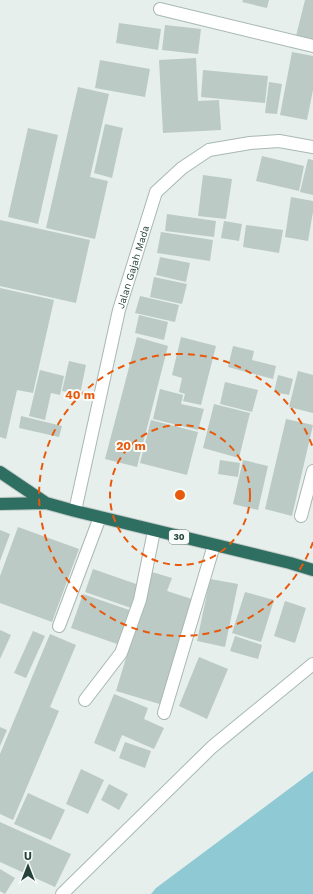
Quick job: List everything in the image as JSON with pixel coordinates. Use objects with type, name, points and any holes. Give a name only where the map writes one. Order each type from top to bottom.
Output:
[{"type":"highway","name":"30","points":[[0,472],[46,503]]},
{"type":"highway","name":"30","points":[[0,504],[46,503],[313,570]]},
{"type":"street","points":[[160,9],[313,46]]},
{"type":"street","name":"Jalan Gajah Mada","points":[[75,511],[119,310],[156,192],[182,168],[209,150],[250,143],[279,141],[313,147]]},
{"type":"street","points":[[301,516],[313,471]]},
{"type":"street","points":[[59,626],[100,517]]},
{"type":"street","points":[[85,700],[122,653],[140,600],[154,530]]},
{"type":"street","points":[[164,714],[214,545]]},
{"type":"street","points":[[62,894],[212,747],[313,664]]},
{"type":"water","points":[[313,771],[313,894],[151,894],[156,888]]},
{"type":"building","points":[[243,0],[269,0],[267,8],[242,2]]},
{"type":"building","points":[[305,0],[313,0],[313,41],[296,36]]},
{"type":"building","points":[[119,23],[161,29],[158,50],[116,43]]},
{"type":"building","points":[[165,25],[201,29],[198,54],[162,50]]},
{"type":"building","points":[[292,52],[313,56],[313,90],[307,120],[280,115]]},
{"type":"building","points":[[196,58],[198,101],[219,100],[221,130],[163,133],[159,60]]},
{"type":"building","points":[[100,60],[150,69],[145,97],[95,88]]},
{"type":"building","points":[[203,70],[268,76],[265,103],[201,97]]},
{"type":"building","points":[[269,82],[282,84],[277,114],[265,113]]},
{"type":"building","points":[[78,87],[109,94],[90,177],[108,181],[95,239],[46,228]]},
{"type":"building","points":[[105,124],[123,128],[112,178],[94,173]]},
{"type":"building","points":[[28,128],[58,135],[38,224],[8,217]]},
{"type":"building","points":[[262,156],[304,166],[299,191],[256,181]]},
{"type":"building","points":[[308,159],[313,160],[313,195],[300,192]]},
{"type":"building","points":[[203,175],[232,179],[226,219],[198,216]]},
{"type":"building","points":[[291,197],[313,201],[313,212],[308,241],[285,237]]},
{"type":"building","points":[[167,214],[216,221],[214,237],[165,231]]},
{"type":"building","points":[[0,220],[90,240],[76,303],[0,286]]},
{"type":"building","points":[[224,221],[242,224],[239,241],[221,238]]},
{"type":"building","points":[[246,225],[283,230],[279,253],[243,247]]},
{"type":"building","points":[[161,232],[213,240],[210,261],[157,253]]},
{"type":"building","points":[[160,257],[190,263],[186,282],[156,275]]},
{"type":"building","points":[[154,277],[187,284],[182,304],[150,297]]},
{"type":"building","points":[[0,288],[54,300],[33,393],[17,390],[6,439],[0,437]]},
{"type":"building","points":[[140,296],[179,305],[175,322],[135,313]]},
{"type":"building","points":[[139,315],[168,322],[164,340],[135,333]]},
{"type":"building","points":[[137,337],[168,346],[137,467],[105,459]]},
{"type":"building","points":[[181,337],[216,346],[201,405],[183,401],[185,394],[179,392],[182,378],[172,375]]},
{"type":"building","points":[[233,346],[254,351],[252,360],[276,366],[273,379],[228,367]]},
{"type":"building","points":[[69,361],[86,365],[80,394],[62,391]]},
{"type":"building","points":[[40,370],[64,376],[60,395],[51,393],[45,420],[29,416]]},
{"type":"building","points":[[298,371],[313,375],[313,413],[289,407]]},
{"type":"building","points":[[278,375],[293,379],[289,395],[274,392]]},
{"type":"building","points":[[225,382],[258,390],[252,412],[220,404]]},
{"type":"building","points":[[160,389],[183,395],[181,404],[204,409],[198,430],[153,419]]},
{"type":"building","points":[[214,404],[250,413],[239,458],[203,448]]},
{"type":"building","points":[[21,416],[62,426],[59,437],[19,428]]},
{"type":"building","points":[[286,419],[313,425],[292,516],[265,509]]},
{"type":"building","points":[[151,420],[198,432],[187,475],[140,463]]},
{"type":"building","points":[[220,460],[240,463],[238,477],[218,474]]},
{"type":"building","points":[[243,460],[268,466],[258,510],[233,504]]},
{"type":"building","points":[[18,527],[79,549],[52,622],[0,603],[0,576]]},
{"type":"building","points":[[0,530],[10,534],[0,561]]},
{"type":"building","points":[[93,569],[139,585],[131,608],[85,592]]},
{"type":"building","points":[[152,572],[172,578],[167,591],[195,600],[163,705],[116,691]]},
{"type":"building","points":[[210,579],[238,584],[225,647],[197,641]]},
{"type":"building","points":[[245,592],[274,600],[261,642],[232,633]]},
{"type":"building","points":[[83,594],[132,611],[120,645],[71,628]]},
{"type":"building","points":[[285,601],[306,608],[295,643],[274,636]]},
{"type":"building","points":[[0,630],[11,635],[0,659]]},
{"type":"building","points":[[33,631],[45,636],[26,678],[14,673]]},
{"type":"building","points":[[50,634],[76,645],[50,707],[59,711],[13,820],[0,814],[0,754]]},
{"type":"building","points":[[235,636],[262,645],[258,659],[230,651]]},
{"type":"building","points":[[199,657],[228,669],[207,719],[179,706]]},
{"type":"building","points":[[114,694],[148,708],[144,719],[164,728],[154,749],[122,735],[115,752],[94,743]]},
{"type":"building","points":[[0,727],[7,730],[0,746]]},
{"type":"building","points":[[125,742],[151,751],[145,768],[119,758]]},
{"type":"building","points":[[81,769],[104,780],[88,814],[66,804]]},
{"type":"building","points":[[109,784],[128,794],[119,810],[101,800]]},
{"type":"building","points":[[28,793],[65,810],[51,840],[14,824]]},
{"type":"building","points":[[0,822],[71,854],[55,887],[0,862]]},
{"type":"building","points":[[0,869],[15,878],[5,894],[0,891]]}]
